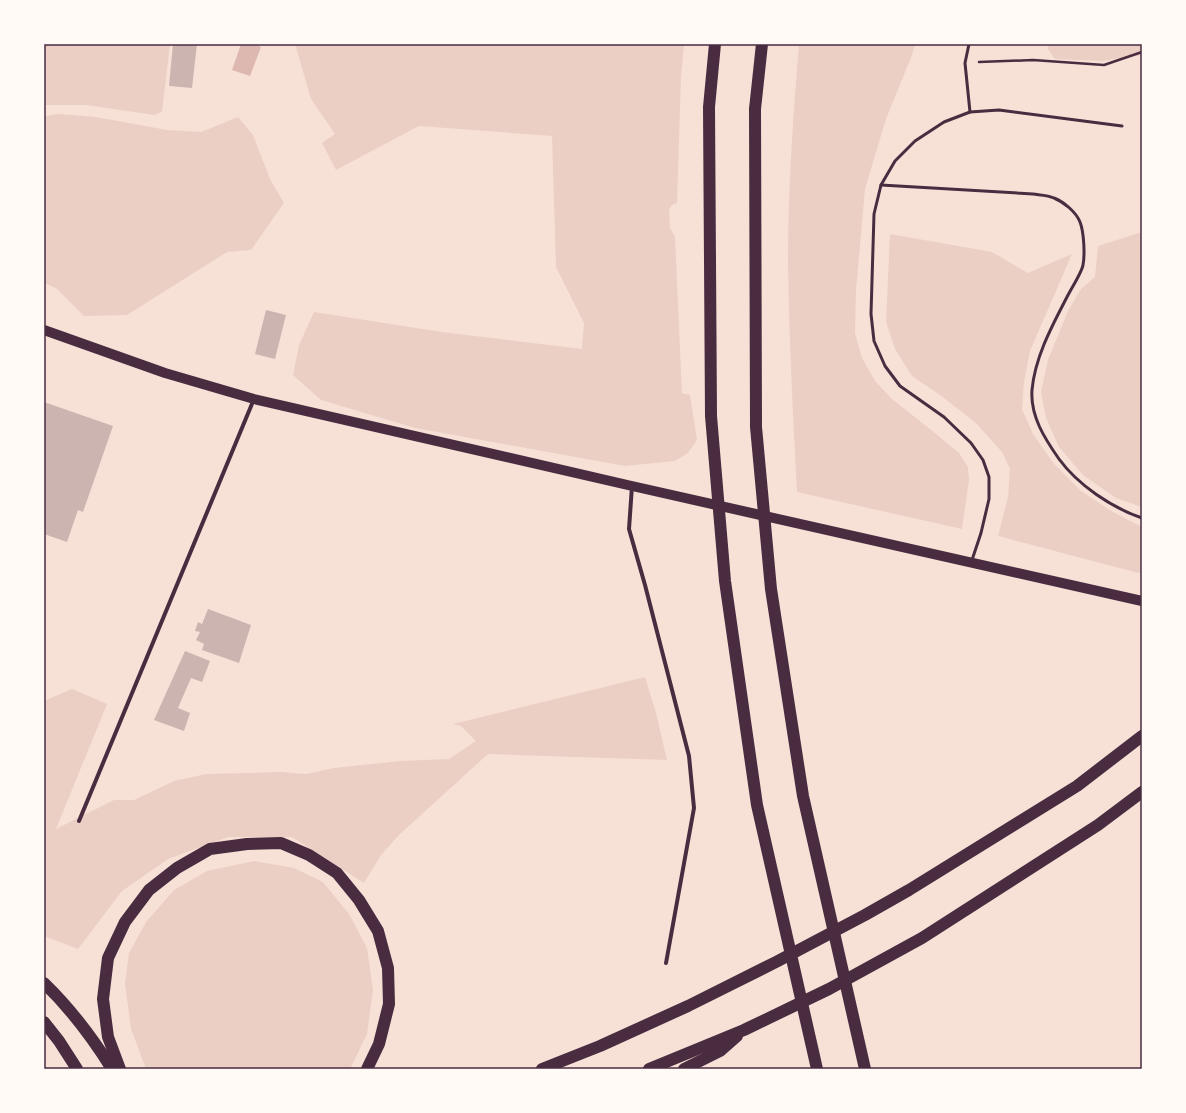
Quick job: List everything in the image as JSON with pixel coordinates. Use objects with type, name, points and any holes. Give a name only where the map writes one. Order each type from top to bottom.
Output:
[{"type":"highway","points":[[715,44],[709,107],[711,416],[725,580],[757,805],[817,1069]]},
{"type":"highway","points":[[762,44],[755,109],[756,427],[771,589],[802,796],[864,1069]]},
{"type":"highway","points":[[542,1069],[600,1046],[644,1026],[731,985],[821,939],[909,890],[1077,786],[1142,736]]},
{"type":"highway","points":[[649,1069],[744,1030],[829,989],[922,938],[1098,825],[1142,792]]},
{"type":"highway","points":[[120,1069],[108,1037],[103,999],[108,958],[125,922],[149,890],[177,868],[210,850],[247,844],[281,843],[309,855],[338,873],[359,900],[378,932],[388,968],[389,1004],[380,1044],[367,1069]]},
{"type":"highway","points":[[44,983],[78,1018],[112,1069]]},
{"type":"highway","points":[[44,1022],[59,1040],[77,1069]]},
{"type":"highway","points":[[684,1069],[720,1051],[744,1030]]},
{"type":"main road","points":[[44,330],[165,373],[254,399],[1142,601]]},
{"type":"street","points":[[79,821],[254,399]]},
{"type":"street","points":[[632,486],[629,529],[645,584],[689,756],[694,808],[666,963]]},
{"type":"lane","points":[[969,44],[965,63],[970,112]]},
{"type":"lane","points":[[972,562],[981,534],[989,499],[989,477],[983,460],[971,443],[944,417],[900,386],[885,366],[874,340],[871,314],[874,214],[881,185],[895,161],[915,141],[944,122],[970,112],[999,110],[1122,126]]},
{"type":"lane","points":[[881,185],[1033,194],[1054,198],[1070,208],[1080,222],[1083,239],[1083,266],[1051,328],[1035,370],[1032,392],[1035,416],[1047,442],[1067,469],[1083,484],[1110,503],[1142,518]]},
{"type":"path","points":[[965,63],[1034,60],[1104,66],[1142,52]]},
{"type":"shaded area","points":[[44,44],[170,44],[162,112],[154,115],[86,105],[44,105]]},
{"type":"shaded area","points":[[241,44],[254,44],[261,47],[250,76],[232,70]]},
{"type":"shaded area","points":[[295,44],[684,44],[681,78],[677,203],[672,205],[669,210],[670,228],[675,237],[682,393],[690,395],[697,440],[688,453],[675,461],[625,466],[415,428],[321,400],[293,375],[299,345],[314,312],[442,332],[582,349],[584,323],[556,267],[552,136],[419,126],[336,170],[322,143],[335,134],[311,99]]},
{"type":"shaded area","points":[[799,44],[915,44],[886,119],[865,189],[856,291],[855,333],[862,358],[875,381],[892,399],[959,453],[968,467],[969,480],[962,529],[797,492],[790,349],[788,262],[791,153]]},
{"type":"shaded area","points":[[1048,44],[1142,44],[1142,55],[1102,61],[1055,59],[1048,49]]},
{"type":"shaded area","points":[[58,114],[96,117],[167,130],[201,132],[238,117],[253,135],[270,179],[284,203],[251,250],[227,252],[127,315],[84,316],[56,288],[44,283],[44,116]]},
{"type":"shaded area","points":[[1142,232],[1142,507],[1116,498],[1083,475],[1059,447],[1046,418],[1041,392],[1048,360],[1068,311],[1081,289],[1095,277],[1098,246]]},
{"type":"shaded area","points":[[890,234],[992,252],[1028,273],[1072,254],[1030,351],[1024,382],[1022,409],[1033,434],[1054,464],[1081,491],[1113,512],[1142,527],[1142,574],[998,536],[1008,497],[1010,469],[1002,452],[976,423],[940,395],[912,376],[895,349],[886,322]]},
{"type":"shaded area","points":[[645,677],[656,713],[667,760],[488,754],[399,835],[381,855],[364,883],[292,837],[228,837],[168,859],[122,891],[78,949],[44,936],[44,701],[72,689],[107,704],[56,829],[114,800],[134,800],[174,781],[206,774],[282,772],[306,774],[334,768],[400,761],[449,759],[476,741],[461,726],[453,724]]},
{"type":"shaded area","points":[[254,861],[294,868],[323,882],[349,914],[367,948],[373,990],[367,1034],[351,1067],[349,1069],[146,1069],[131,1029],[125,984],[129,953],[146,922],[174,890],[207,871]]},
{"type":"building","points":[[173,44],[197,44],[192,88],[169,86]]},
{"type":"building","points":[[266,310],[286,315],[275,359],[255,354]]},
{"type":"building","points":[[44,402],[113,426],[83,512],[78,510],[67,542],[44,534]]},
{"type":"building","points":[[208,609],[251,625],[239,663],[202,650],[204,644],[196,640],[200,632],[195,631],[198,622],[202,624]]},
{"type":"building","points":[[185,651],[210,661],[202,682],[191,678],[178,708],[190,713],[184,731],[154,720]]}]
